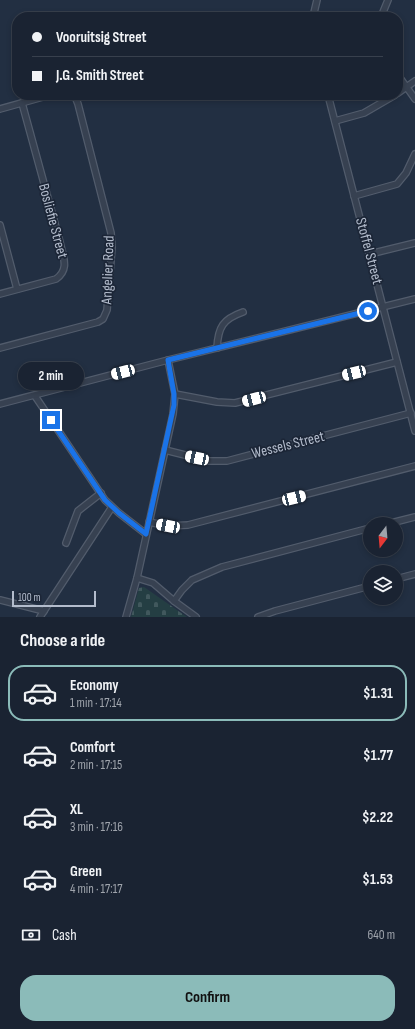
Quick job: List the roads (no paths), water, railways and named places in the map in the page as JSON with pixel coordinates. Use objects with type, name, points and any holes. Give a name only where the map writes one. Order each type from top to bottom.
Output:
[{"type":"street","points":[[314,12],[317,0]]},
{"type":"street","points":[[384,12],[388,0]]},
{"type":"street","points":[[403,81],[415,99]]},
{"type":"street","points":[[403,90],[415,81]]},
{"type":"street","points":[[0,109],[32,100]]},
{"type":"street","name":"Angelier Road","points":[[0,348],[98,322],[103,319],[107,310],[112,247],[111,233],[76,100]]},
{"type":"street","name":"Stoffel Street","points":[[329,100],[415,431]]},
{"type":"street","points":[[335,122],[364,113],[386,100]]},
{"type":"street","name":"Bosliefie Street","points":[[0,294],[56,279],[63,273],[65,265],[22,103]]},
{"type":"street","points":[[354,196],[397,184],[406,173],[415,154]]},
{"type":"street","points":[[0,225],[17,290]]},
{"type":"street","points":[[370,254],[415,243]]},
{"type":"street","points":[[0,404],[168,360],[415,299]]},
{"type":"street","points":[[217,348],[218,335],[222,325],[231,317],[243,312]]},
{"type":"street","points":[[126,617],[137,578],[173,414],[174,394],[168,360]]},
{"type":"street","points":[[174,394],[235,404],[397,362]]},
{"type":"street","points":[[34,396],[112,507],[146,534]]},
{"type":"street","name":"Wessels Street","points":[[165,450],[209,461],[226,460],[411,414]]},
{"type":"street","points":[[149,522],[168,526],[188,525],[415,466]]},
{"type":"street","points":[[66,543],[78,511],[101,493]]},
{"type":"street","points":[[40,617],[112,507]]},
{"type":"street","points":[[403,520],[415,517]]},
{"type":"street","points":[[174,602],[182,590],[192,580],[222,567],[363,530]]},
{"type":"street","points":[[403,577],[415,574]]},
{"type":"street","points":[[137,578],[153,583],[174,602],[196,617]]},
{"type":"street","points":[[258,617],[275,611],[363,588]]},
{"type":"street","points":[[0,600],[44,610]]}]
